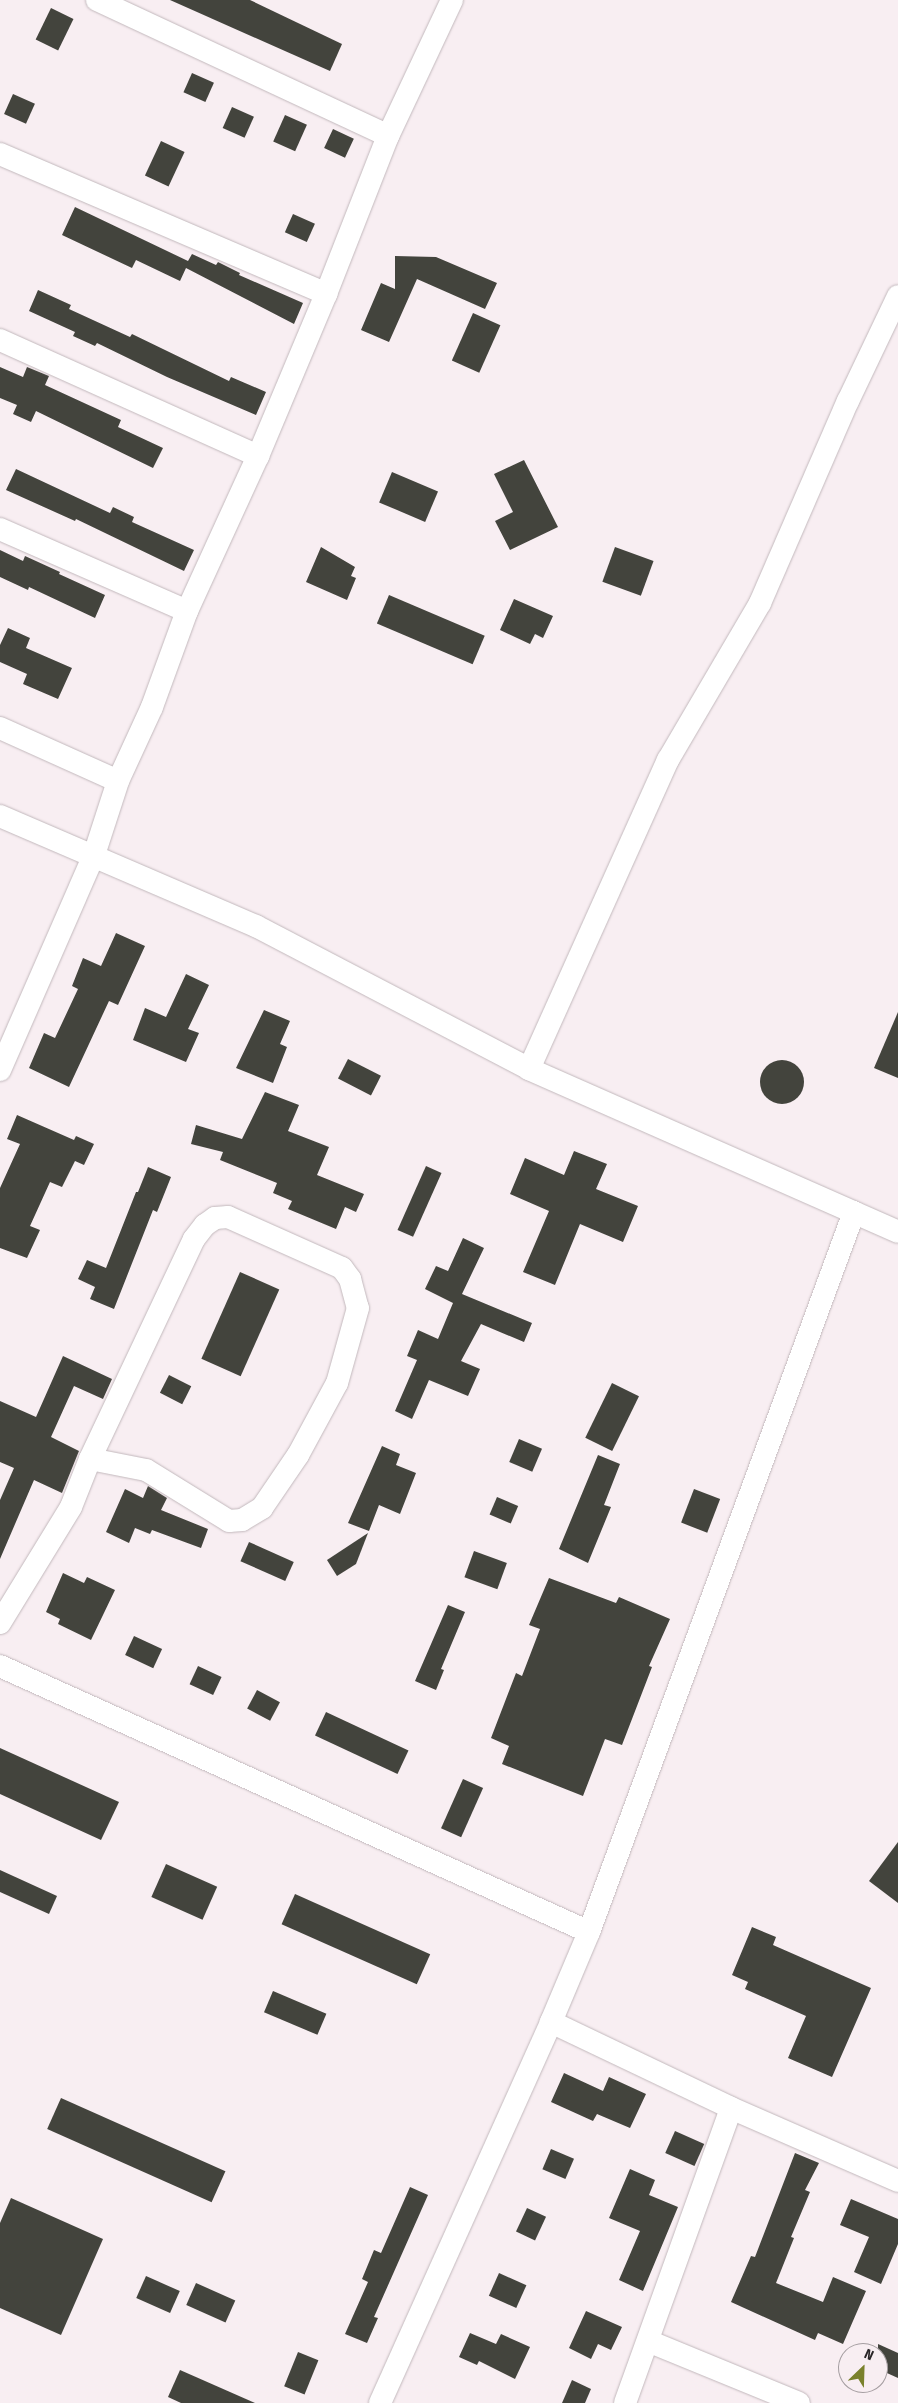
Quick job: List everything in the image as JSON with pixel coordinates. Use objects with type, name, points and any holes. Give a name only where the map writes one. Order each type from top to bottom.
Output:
[{"type":"street","points":[[97,0],[388,136]]},
{"type":"street","points":[[0,1070],[94,855],[118,781],[152,707],[187,612],[258,456],[326,294],[388,136],[452,0]]},
{"type":"street","points":[[0,154],[326,294]]},
{"type":"street","points":[[529,1070],[668,760],[760,603],[848,401],[898,296]]},
{"type":"street","points":[[0,340],[258,456]]},
{"type":"street","points":[[0,529],[187,612]]},
{"type":"street","points":[[0,728],[118,781]]},
{"type":"street","points":[[0,816],[256,926],[529,1070],[898,1232]]},
{"type":"street","points":[[380,2403],[551,2022],[589,1932],[854,1212]]},
{"type":"street","points":[[0,1623],[71,1507],[90,1459],[194,1239],[204,1225],[215,1218],[228,1218],[342,1268],[350,1279],[358,1308],[337,1384],[298,1455],[262,1508],[252,1516],[242,1520],[230,1521],[146,1470],[90,1459]]},
{"type":"street","points":[[0,1666],[589,1932]]},
{"type":"street","points":[[551,2022],[731,2108],[898,2181]]},
{"type":"street","points":[[625,2403],[731,2108]]},
{"type":"street","points":[[648,2340],[799,2403]]},
{"type":"building","points":[[170,0],[250,0],[342,44],[330,71]]},
{"type":"building","points":[[51,8],[73,19],[58,50],[36,39]]},
{"type":"building","points":[[192,73],[214,83],[205,102],[183,92]]},
{"type":"building","points":[[13,94],[35,104],[26,124],[4,114]]},
{"type":"building","points":[[232,107],[254,117],[245,138],[223,128]]},
{"type":"building","points":[[285,115],[307,125],[295,151],[273,141]]},
{"type":"building","points":[[333,129],[354,139],[345,158],[324,148]]},
{"type":"building","points":[[161,141],[185,152],[169,186],[145,175]]},
{"type":"building","points":[[75,207],[188,261],[192,254],[216,265],[218,262],[240,273],[239,275],[303,303],[294,324],[186,268],[180,281],[136,260],[132,268],[62,235]]},
{"type":"building","points":[[293,214],[315,224],[307,242],[285,232]]},
{"type":"building","points":[[395,256],[436,257],[497,283],[485,309],[417,279],[389,342],[361,330],[381,283],[395,289]]},
{"type":"building","points":[[38,290],[71,305],[69,309],[130,337],[132,334],[229,381],[231,377],[266,392],[256,415],[167,377],[97,343],[95,346],[73,336],[75,332],[29,311]]},
{"type":"building","points":[[473,313],[500,325],[479,373],[452,361]]},
{"type":"building","points":[[0,367],[23,377],[27,367],[49,376],[45,385],[121,420],[118,427],[163,448],[153,468],[36,411],[31,422],[13,414],[17,405],[0,398]]},
{"type":"building","points":[[524,460],[558,527],[510,550],[495,521],[513,512],[494,474]]},
{"type":"building","points":[[16,469],[110,513],[113,507],[134,517],[132,522],[194,550],[184,571],[76,519],[75,521],[6,490]]},
{"type":"building","points":[[392,472],[438,492],[425,522],[379,502]]},
{"type":"building","points":[[321,547],[355,567],[351,576],[356,578],[347,600],[306,582]]},
{"type":"building","points":[[615,547],[654,561],[641,596],[602,582]]},
{"type":"building","points":[[0,550],[23,561],[25,556],[105,595],[95,618],[29,587],[28,590],[0,577]]},
{"type":"building","points":[[389,595],[485,636],[473,664],[377,624]]},
{"type":"building","points":[[514,599],[553,616],[543,638],[535,634],[530,644],[500,630]]},
{"type":"building","points":[[8,628],[30,638],[26,648],[72,668],[58,699],[23,684],[27,674],[0,662],[0,645]]},
{"type":"building","points":[[116,933],[145,946],[118,1005],[109,1001],[69,1087],[29,1068],[44,1033],[55,1038],[78,989],[72,986],[83,958],[101,966]]},
{"type":"building","points":[[186,974],[209,985],[188,1029],[199,1033],[186,1062],[133,1040],[145,1008],[166,1017]]},
{"type":"building","points":[[264,1010],[290,1021],[280,1044],[287,1047],[273,1083],[236,1068]]},
{"type":"building","points":[[898,1012],[898,1078],[874,1068]]},
{"type":"building","points":[[348,1059],[381,1076],[371,1095],[338,1079]]},
{"type":"building","points":[[782,1060],[794,1064],[800,1070],[804,1082],[800,1094],[794,1100],[782,1104],[770,1100],[764,1094],[760,1082],[764,1070],[770,1064]]},
{"type":"building","points":[[265,1092],[299,1105],[288,1131],[329,1147],[317,1175],[364,1194],[356,1212],[345,1207],[336,1229],[288,1209],[292,1201],[273,1193],[277,1183],[220,1160],[223,1152],[191,1144],[196,1125],[242,1139]]},
{"type":"building","points":[[17,1115],[74,1140],[76,1136],[94,1144],[84,1165],[75,1161],[62,1187],[50,1182],[30,1226],[40,1230],[27,1258],[0,1248],[0,1188],[20,1144],[7,1139]]},
{"type":"building","points":[[574,1151],[607,1164],[596,1189],[638,1206],[623,1242],[580,1224],[555,1285],[523,1272],[549,1211],[510,1194],[525,1158],[564,1175]]},
{"type":"building","points":[[426,1166],[442,1173],[413,1237],[398,1230]]},
{"type":"building","points":[[148,1167],[171,1177],[157,1212],[153,1210],[114,1309],[90,1299],[95,1287],[78,1279],[87,1260],[106,1268]]},
{"type":"building","points":[[463,1238],[484,1248],[462,1294],[532,1323],[524,1342],[481,1324],[461,1361],[480,1369],[468,1396],[429,1380],[412,1419],[395,1411],[417,1360],[407,1356],[418,1330],[438,1339],[453,1303],[425,1289],[436,1266],[448,1271]]},
{"type":"building","points":[[240,1272],[279,1289],[241,1376],[201,1359]]},
{"type":"building","points":[[63,1356],[112,1379],[103,1399],[74,1386],[51,1437],[79,1451],[62,1493],[34,1480],[0,1559],[0,1500],[14,1468],[0,1462],[0,1401],[36,1417]]},
{"type":"building","points":[[169,1375],[191,1386],[182,1404],[160,1393]]},
{"type":"building","points":[[612,1383],[639,1396],[612,1451],[585,1438]]},
{"type":"building","points":[[519,1439],[542,1449],[532,1472],[509,1462]]},
{"type":"building","points":[[382,1446],[400,1454],[396,1465],[416,1473],[400,1514],[379,1505],[369,1531],[348,1523]]},
{"type":"building","points":[[598,1455],[620,1464],[604,1505],[611,1507],[588,1563],[559,1549]]},
{"type":"building","points":[[148,1486],[167,1498],[161,1510],[208,1529],[201,1548],[152,1530],[150,1534],[135,1528],[129,1543],[106,1532],[125,1489],[143,1498]]},
{"type":"building","points":[[694,1489],[720,1499],[707,1533],[681,1523]]},
{"type":"building","points":[[497,1497],[518,1506],[511,1523],[490,1514]]},
{"type":"building","points":[[368,1533],[356,1564],[337,1576],[327,1560]]},
{"type":"building","points":[[249,1542],[294,1562],[285,1581],[240,1561]]},
{"type":"building","points":[[474,1551],[507,1563],[497,1589],[464,1577]]},
{"type":"building","points":[[63,1573],[84,1583],[87,1577],[115,1590],[91,1640],[58,1624],[60,1619],[46,1612]]},
{"type":"building","points":[[549,1578],[616,1603],[619,1597],[670,1619],[649,1666],[652,1667],[622,1745],[605,1739],[583,1796],[502,1764],[509,1746],[491,1738],[516,1673],[522,1676],[540,1629],[529,1625]]},
{"type":"building","points":[[448,1605],[465,1612],[441,1669],[444,1670],[436,1690],[415,1681]]},
{"type":"building","points":[[134,1636],[162,1649],[153,1668],[125,1655]]},
{"type":"building","points":[[198,1666],[222,1677],[213,1695],[190,1684]]},
{"type":"building","points":[[257,1690],[280,1702],[270,1721],[247,1709]]},
{"type":"building","points":[[326,1712],[408,1750],[397,1774],[315,1736]]},
{"type":"building","points":[[0,1748],[119,1802],[101,1840],[0,1794]]},
{"type":"building","points":[[463,1779],[483,1788],[461,1837],[441,1828]]},
{"type":"building","points":[[898,1842],[898,1903],[869,1881]]},
{"type":"building","points":[[166,1864],[217,1887],[203,1920],[151,1897]]},
{"type":"building","points":[[0,1870],[57,1896],[49,1914],[0,1892]]},
{"type":"building","points":[[295,1894],[430,1954],[417,1984],[282,1924]]},
{"type":"building","points":[[752,1927],[776,1937],[773,1945],[871,1988],[832,2077],[788,2058],[806,2016],[745,1989],[748,1982],[732,1975]]},
{"type":"building","points":[[273,1991],[326,2014],[317,2035],[264,2012]]},
{"type":"building","points":[[564,2073],[603,2091],[609,2077],[646,2094],[630,2128],[597,2114],[593,2121],[551,2102]]},
{"type":"building","points":[[61,2098],[225,2171],[212,2202],[47,2129]]},
{"type":"building","points":[[675,2131],[704,2144],[694,2166],[665,2153]]},
{"type":"building","points":[[551,2149],[574,2159],[565,2179],[542,2169]]},
{"type":"building","points":[[795,2153],[819,2163],[805,2190],[810,2192],[791,2237],[794,2238],[776,2283],[823,2302],[833,2277],[866,2291],[843,2343],[818,2333],[815,2340],[731,2302],[751,2256],[755,2257]]},
{"type":"building","points":[[630,2169],[655,2180],[649,2195],[678,2207],[643,2291],[619,2280],[640,2231],[609,2218]]},
{"type":"building","points":[[410,2187],[428,2195],[374,2317],[378,2318],[367,2343],[345,2334],[368,2282],[362,2279],[374,2250],[381,2253]]},
{"type":"building","points":[[11,2198],[103,2239],[61,2335],[0,2308],[0,2223]]},
{"type":"building","points":[[851,2199],[898,2219],[898,2244],[881,2284],[854,2272],[869,2237],[840,2225]]},
{"type":"building","points":[[527,2208],[546,2217],[535,2240],[516,2232]]},
{"type":"building","points":[[499,2273],[526,2285],[516,2308],[489,2296]]},
{"type":"building","points":[[146,2276],[180,2291],[170,2313],[136,2298]]},
{"type":"building","points":[[196,2283],[235,2300],[226,2322],[186,2305]]},
{"type":"building","points":[[586,2311],[622,2327],[611,2350],[598,2344],[591,2359],[569,2348]]},
{"type":"building","points":[[470,2333],[496,2344],[501,2334],[530,2347],[515,2379],[479,2361],[477,2365],[459,2357]]},
{"type":"building","points":[[888,2348],[898,2353],[898,2378],[888,2374]]},
{"type":"building","points":[[298,2352],[318,2360],[305,2395],[284,2386]]},
{"type":"building","points":[[180,2370],[255,2403],[181,2403],[168,2397]]},
{"type":"building","points":[[572,2380],[591,2389],[585,2403],[562,2403]]}]
